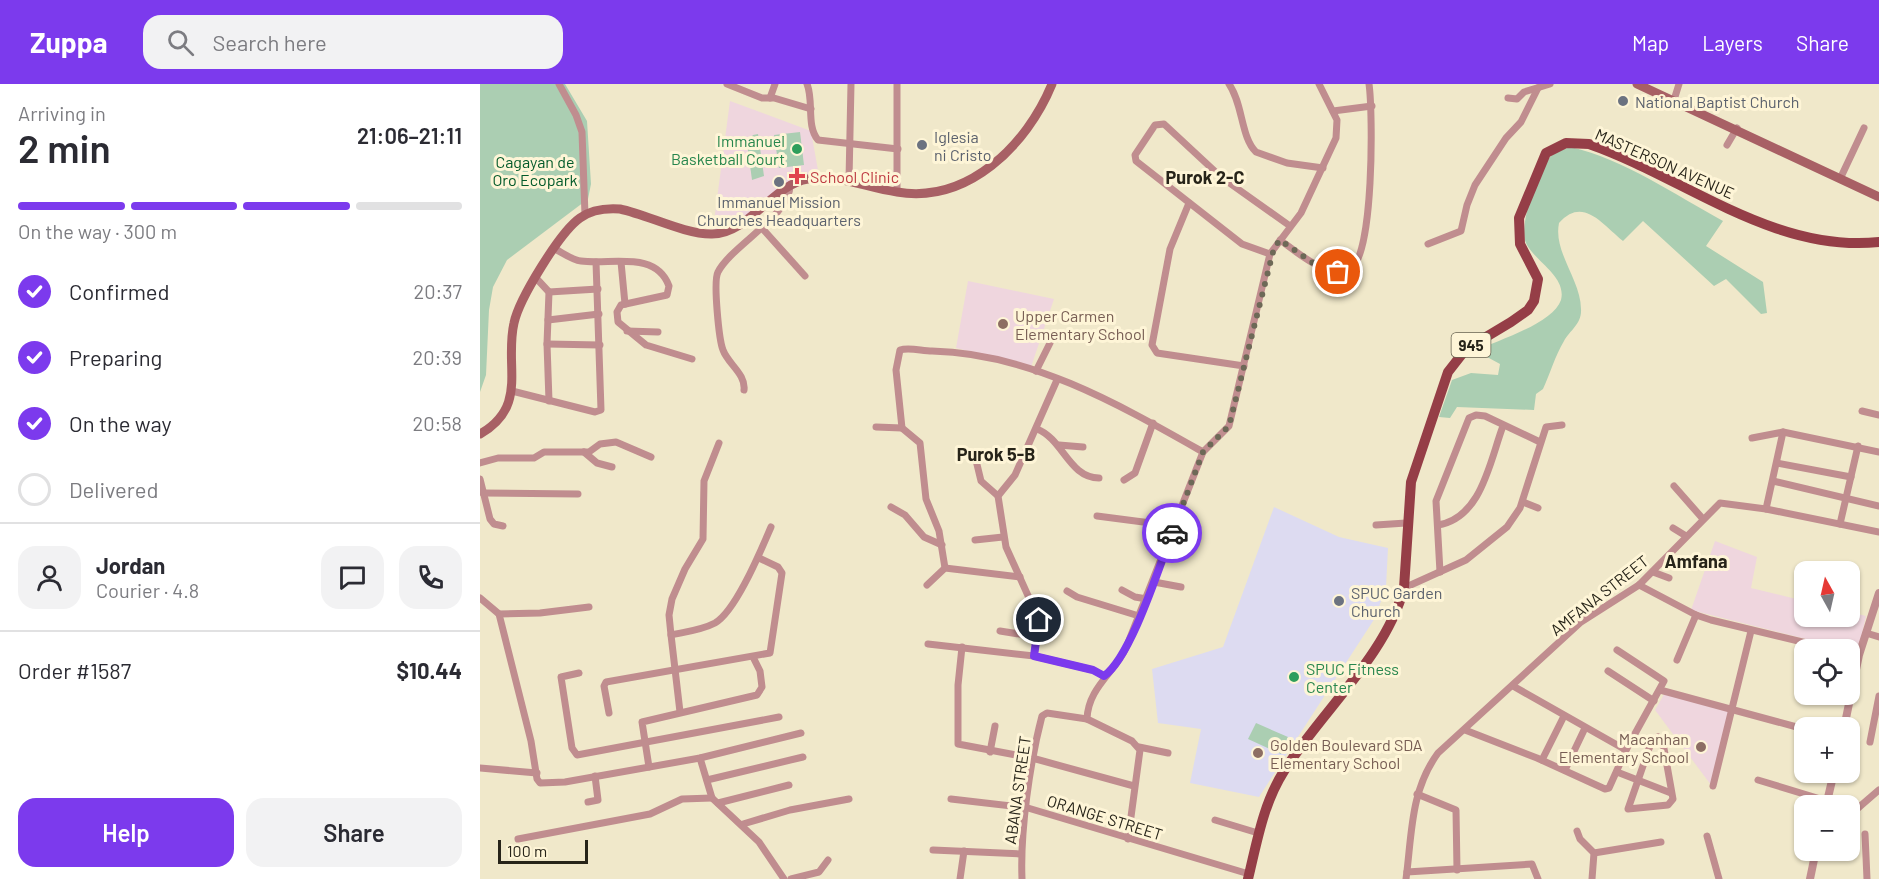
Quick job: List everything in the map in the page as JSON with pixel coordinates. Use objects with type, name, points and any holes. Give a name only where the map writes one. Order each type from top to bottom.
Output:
[{"type":"main road","points":[[480,434],[503,415],[512,391],[514,320],[536,278],[555,249],[571,227],[585,215],[605,209],[620,209],[700,233],[716,234],[728,231],[754,214],[790,184],[821,177],[849,180],[897,192],[921,193],[954,188],[987,170],[1024,132],[1044,105],[1052,84]]},
{"type":"main road","points":[[1637,84],[1737,128],[1879,197]]},
{"type":"main road","name":"MASTERSON AVENUE","points":[[1249,876],[1258,833],[1271,793],[1283,771],[1367,659],[1395,615],[1404,588],[1406,523],[1411,483],[1453,363],[1473,344],[1528,310],[1537,293],[1538,279],[1520,244],[1517,227],[1538,169],[1551,148],[1575,142],[1597,147],[1721,205],[1803,237],[1846,243],[1879,242]]},
{"type":"street","points":[[559,84],[576,115],[582,132],[585,215]]},
{"type":"street","points":[[727,84],[762,98],[811,109]]},
{"type":"street","points":[[770,98],[775,84]]},
{"type":"street","points":[[807,84],[814,133],[818,140],[898,149]]},
{"type":"street","points":[[849,180],[851,84]]},
{"type":"street","points":[[897,84],[897,192]]},
{"type":"street","points":[[1229,84],[1240,103],[1247,137],[1256,152],[1287,163],[1323,168]]},
{"type":"street","points":[[1168,753],[1139,747],[1132,741],[1087,719],[1090,701],[1104,676],[1122,657],[1154,582],[1203,452],[1229,426],[1270,254],[1300,213],[1323,168],[1337,133],[1337,120],[1318,84]]},
{"type":"street","points":[[1280,240],[1313,263],[1331,270],[1350,270],[1358,262],[1366,224],[1372,106],[1369,84]]},
{"type":"street","points":[[1508,98],[1517,99],[1524,92],[1550,84]]},
{"type":"street","points":[[1674,100],[1679,84]]},
{"type":"street","points":[[1428,244],[1461,231],[1467,205],[1475,185],[1506,138],[1521,122],[1538,88]]},
{"type":"street","points":[[1332,111],[1372,106]]},
{"type":"street","points":[[1270,254],[1242,244],[1135,159],[1156,124],[1164,124],[1221,177],[1290,226]]},
{"type":"street","points":[[1727,145],[1737,128]]},
{"type":"street","points":[[1840,179],[1864,128]]},
{"type":"street","points":[[744,390],[743,380],[728,360],[721,344],[716,280],[724,264],[788,196],[790,184]]},
{"type":"street","points":[[1189,203],[1170,249],[1152,345],[1157,353],[1244,366]]},
{"type":"street","points":[[761,227],[805,276]]},
{"type":"street","points":[[555,249],[575,260],[653,266],[665,276],[669,286],[666,295],[657,300],[625,304],[618,308],[616,317],[627,331],[646,345],[692,359]]},
{"type":"street","points":[[512,391],[595,412],[601,410],[596,262]]},
{"type":"street","points":[[621,262],[625,304]]},
{"type":"street","points":[[536,278],[549,292],[547,344],[549,401]]},
{"type":"street","points":[[549,292],[598,290]]},
{"type":"street","points":[[548,320],[599,314]]},
{"type":"street","points":[[627,331],[658,332]]},
{"type":"street","points":[[1036,372],[1050,343]]},
{"type":"street","points":[[547,344],[600,345]]},
{"type":"street","points":[[902,428],[896,370],[898,353],[903,349],[973,354],[1036,372],[1115,403],[1203,452]]},
{"type":"street","points":[[998,495],[1015,475],[1057,380]]},
{"type":"street","points":[[1862,411],[1879,415]]},
{"type":"street","points":[[1440,572],[1436,501],[1469,418],[1485,416],[1540,442]]},
{"type":"street","points":[[1124,480],[1135,473],[1153,423]]},
{"type":"street","points":[[1404,588],[1466,560],[1487,545],[1513,520],[1523,502],[1546,427],[1562,425]]},
{"type":"street","points":[[1438,525],[1451,521],[1472,503],[1489,454],[1503,426]]},
{"type":"street","points":[[876,427],[902,428],[920,443],[926,499],[942,545],[945,568]]},
{"type":"street","points":[[1037,429],[1046,432],[1059,445],[1078,471],[1090,478],[1099,478]]},
{"type":"street","points":[[1783,432],[1766,509],[1879,532]]},
{"type":"street","points":[[1752,438],[1783,432],[1879,452]]},
{"type":"street","points":[[480,463],[498,458],[534,458],[544,452],[584,453],[592,451],[600,444],[616,442],[651,457]]},
{"type":"street","points":[[680,712],[669,615],[672,599],[685,568],[702,539],[704,481],[719,443]]},
{"type":"street","points":[[1059,445],[1083,447]]},
{"type":"street","points":[[1840,525],[1858,446]]},
{"type":"street","points":[[974,452],[981,481],[998,495],[1003,537],[1039,620],[1034,656]]},
{"type":"street","points":[[584,453],[597,463],[612,467]]},
{"type":"street","points":[[1777,463],[1851,477]]},
{"type":"street","points":[[480,479],[492,522],[503,526]]},
{"type":"street","points":[[1773,481],[1879,506]]},
{"type":"street","points":[[1674,486],[1703,519]]},
{"type":"street","points":[[483,493],[578,494]]},
{"type":"street","points":[[1523,502],[1538,508]]},
{"type":"street","name":"AMFANA STREET","points":[[1407,876],[1411,825],[1418,794],[1431,763],[1581,622],[1640,585],[1720,503],[1766,509]]},
{"type":"street","points":[[891,507],[904,515],[924,537],[942,545]]},
{"type":"street","points":[[1097,516],[1174,526]]},
{"type":"street","points":[[1376,525],[1406,523]]},
{"type":"street","points":[[671,635],[698,629],[719,620],[759,558],[771,527]]},
{"type":"street","points":[[1673,528],[1686,536]]},
{"type":"street","points":[[975,540],[1003,537]]},
{"type":"street","points":[[609,713],[604,686],[606,682],[771,652],[782,573],[778,567],[759,558]]},
{"type":"street","points":[[945,568],[1020,577]]},
{"type":"street","points":[[927,585],[945,568]]},
{"type":"street","points":[[1653,572],[1669,578]]},
{"type":"street","points":[[1154,582],[1181,587]]},
{"type":"street","points":[[1640,585],[1696,615],[1794,641]]},
{"type":"street","points":[[1122,590],[1147,598]]},
{"type":"street","points":[[1067,591],[1077,597],[1138,616]]},
{"type":"street","points":[[480,598],[499,614],[538,782],[544,784],[700,758],[801,733]]},
{"type":"street","points":[[1860,652],[1878,598]]},
{"type":"street","points":[[499,614],[540,613],[589,607]]},
{"type":"street","points":[[1677,660],[1696,615]]},
{"type":"street","points":[[1000,631],[1038,637]]},
{"type":"street","points":[[1713,786],[1751,631]]},
{"type":"street","points":[[1866,633],[1879,637]]},
{"type":"street","points":[[928,644],[1034,656],[1093,670],[1104,676]]},
{"type":"street","points":[[962,647],[957,741],[961,746],[1032,758],[1134,786]]},
{"type":"street","points":[[1465,730],[1542,760],[1605,789],[1611,787],[1626,750],[1664,680],[1617,650]]},
{"type":"street","points":[[649,767],[642,723],[760,693],[762,687],[760,671],[753,657]]},
{"type":"street","points":[[1608,671],[1654,701]]},
{"type":"street","points":[[579,673],[561,677],[574,754],[580,755],[645,744],[779,717]]},
{"type":"street","points":[[1513,686],[1626,750]]},
{"type":"street","points":[[1660,690],[1794,726]]},
{"type":"street","points":[[1870,742],[1879,696]]},
{"type":"street","name":"ABANA STREET","points":[[1022,879],[1021,854],[1032,758],[1045,713],[1087,719]]},
{"type":"street","points":[[1542,760],[1564,716]]},
{"type":"street","points":[[990,752],[995,726]]},
{"type":"street","points":[[1565,770],[1585,728]]},
{"type":"street","points":[[1655,738],[1660,738],[1663,743],[1673,799],[1668,805],[1628,809],[1637,780],[1651,743],[1655,738]]},
{"type":"street","points":[[1128,839],[1134,786],[1141,760],[1139,747]]},
{"type":"street","points":[[707,780],[803,757]]},
{"type":"street","points":[[700,758],[715,801],[759,842],[784,879]]},
{"type":"street","points":[[480,768],[537,773]]},
{"type":"street","points":[[1617,772],[1671,793]]},
{"type":"street","points":[[588,802],[598,800],[595,776]]},
{"type":"street","points":[[1758,780],[1803,795]]},
{"type":"street","points":[[518,839],[650,814],[682,799],[715,801],[789,785]]},
{"type":"street","points":[[1860,806],[1879,790]]},
{"type":"street","points":[[1418,794],[1456,810],[1457,870]]},
{"type":"street","points":[[742,824],[790,810],[849,799]]},
{"type":"street","name":"ORANGE STREET","points":[[951,799],[1028,808],[1249,876]]},
{"type":"street","points":[[1215,820],[1258,833]]},
{"type":"street","points":[[1577,831],[1580,839],[1594,853],[1592,879]]},
{"type":"street","points":[[1865,834],[1867,879]]},
{"type":"street","points":[[1707,836],[1719,879]]},
{"type":"street","points":[[1594,853],[1661,842]]},
{"type":"street","points":[[933,850],[1021,854]]},
{"type":"street","points":[[960,879],[964,851]]},
{"type":"street","points":[[791,879],[819,872],[828,860]]},
{"type":"street","points":[[1810,879],[1814,861]]},
{"type":"street","points":[[1407,876],[1532,864],[1538,879]]},
{"type":"shaded area","points":[[730,101],[811,131],[819,176],[804,181],[720,231],[713,229]]},
{"type":"shaded area","name":"Upper Carmen Elementary School","points":[[968,281],[1054,299],[1031,367],[956,348]]},
{"type":"shaded area","points":[[1274,507],[1339,537],[1388,548],[1386,587],[1375,618],[1259,797],[1190,783],[1201,729],[1158,723],[1152,669],[1223,647]]},
{"type":"shaded area","points":[[1715,541],[1757,557],[1751,588],[1794,599],[1794,627],[1860,627],[1860,614],[1866,616],[1860,643],[1860,639],[1806,639],[1691,610]]},
{"type":"shaded area","name":"Macanhan Elementary School","points":[[1666,691],[1730,710],[1711,785],[1655,710]]},
{"type":"green space","name":"Cagayan de Oro Ecopark","points":[[480,84],[565,84],[587,121],[591,184],[588,199],[507,260],[493,287],[489,310],[486,375],[480,392]]},
{"type":"green space","points":[[800,132],[804,165],[779,168],[774,135]]},
{"type":"green space","points":[[758,134],[764,176],[752,180],[747,143],[753,135]]},
{"type":"green space","points":[[1571,147],[1630,169],[1723,221],[1706,246],[1763,282],[1767,313],[1761,314],[1726,279],[1714,286],[1643,221],[1623,241],[1592,216],[1584,212],[1576,212],[1568,215],[1559,223],[1558,234],[1563,255],[1580,298],[1580,319],[1566,337],[1543,389],[1536,394],[1534,410],[1457,407],[1450,418],[1439,417],[1452,380],[1471,373],[1498,375],[1500,364],[1476,351],[1536,324],[1556,309],[1561,300],[1562,291],[1555,276],[1530,250],[1524,235],[1530,199],[1545,164],[1554,154]]},
{"type":"green space","points":[[1256,723],[1288,737],[1281,754],[1248,739]]},
{"type":"way so far","points":[[1172,533],[1203,452],[1229,426],[1270,254],[1280,240],[1313,263],[1338,272]]},
{"type":"place","name":"National Baptist Church","points":[[1623,101]]},
{"type":"place","name":"Iglesia ni Cristo","points":[[922,145]]},
{"type":"place","name":"Immanuel Basketball Court","points":[[797,149]]},
{"type":"place","name":"School Clinic","points":[[797,176]]},
{"type":"place","name":"Immanuel Mission Churches Headquarters","points":[[779,182]]},
{"type":"place","name":"Upper Carmen Elementary School","points":[[1003,324]]},
{"type":"place","name":"SPUC Garden Church","points":[[1339,601]]},
{"type":"place","name":"SPUC Fitness Center","points":[[1294,677]]},
{"type":"place","name":"Macanhan Elementary School","points":[[1701,747]]},
{"type":"place","name":"Golden Boulevard SDA Elementary School","points":[[1258,753]]},
{"type":"district","name":"Purok 2-C","points":[[1205,177]]},
{"type":"district","name":"Purok 5-B","points":[[996,454]]},
{"type":"district","name":"Amfana","points":[[1696,561]]},
{"type":"route","points":[[1039,620],[1034,656],[1097,671],[1104,676],[1122,657],[1150,593],[1172,533]]}]
